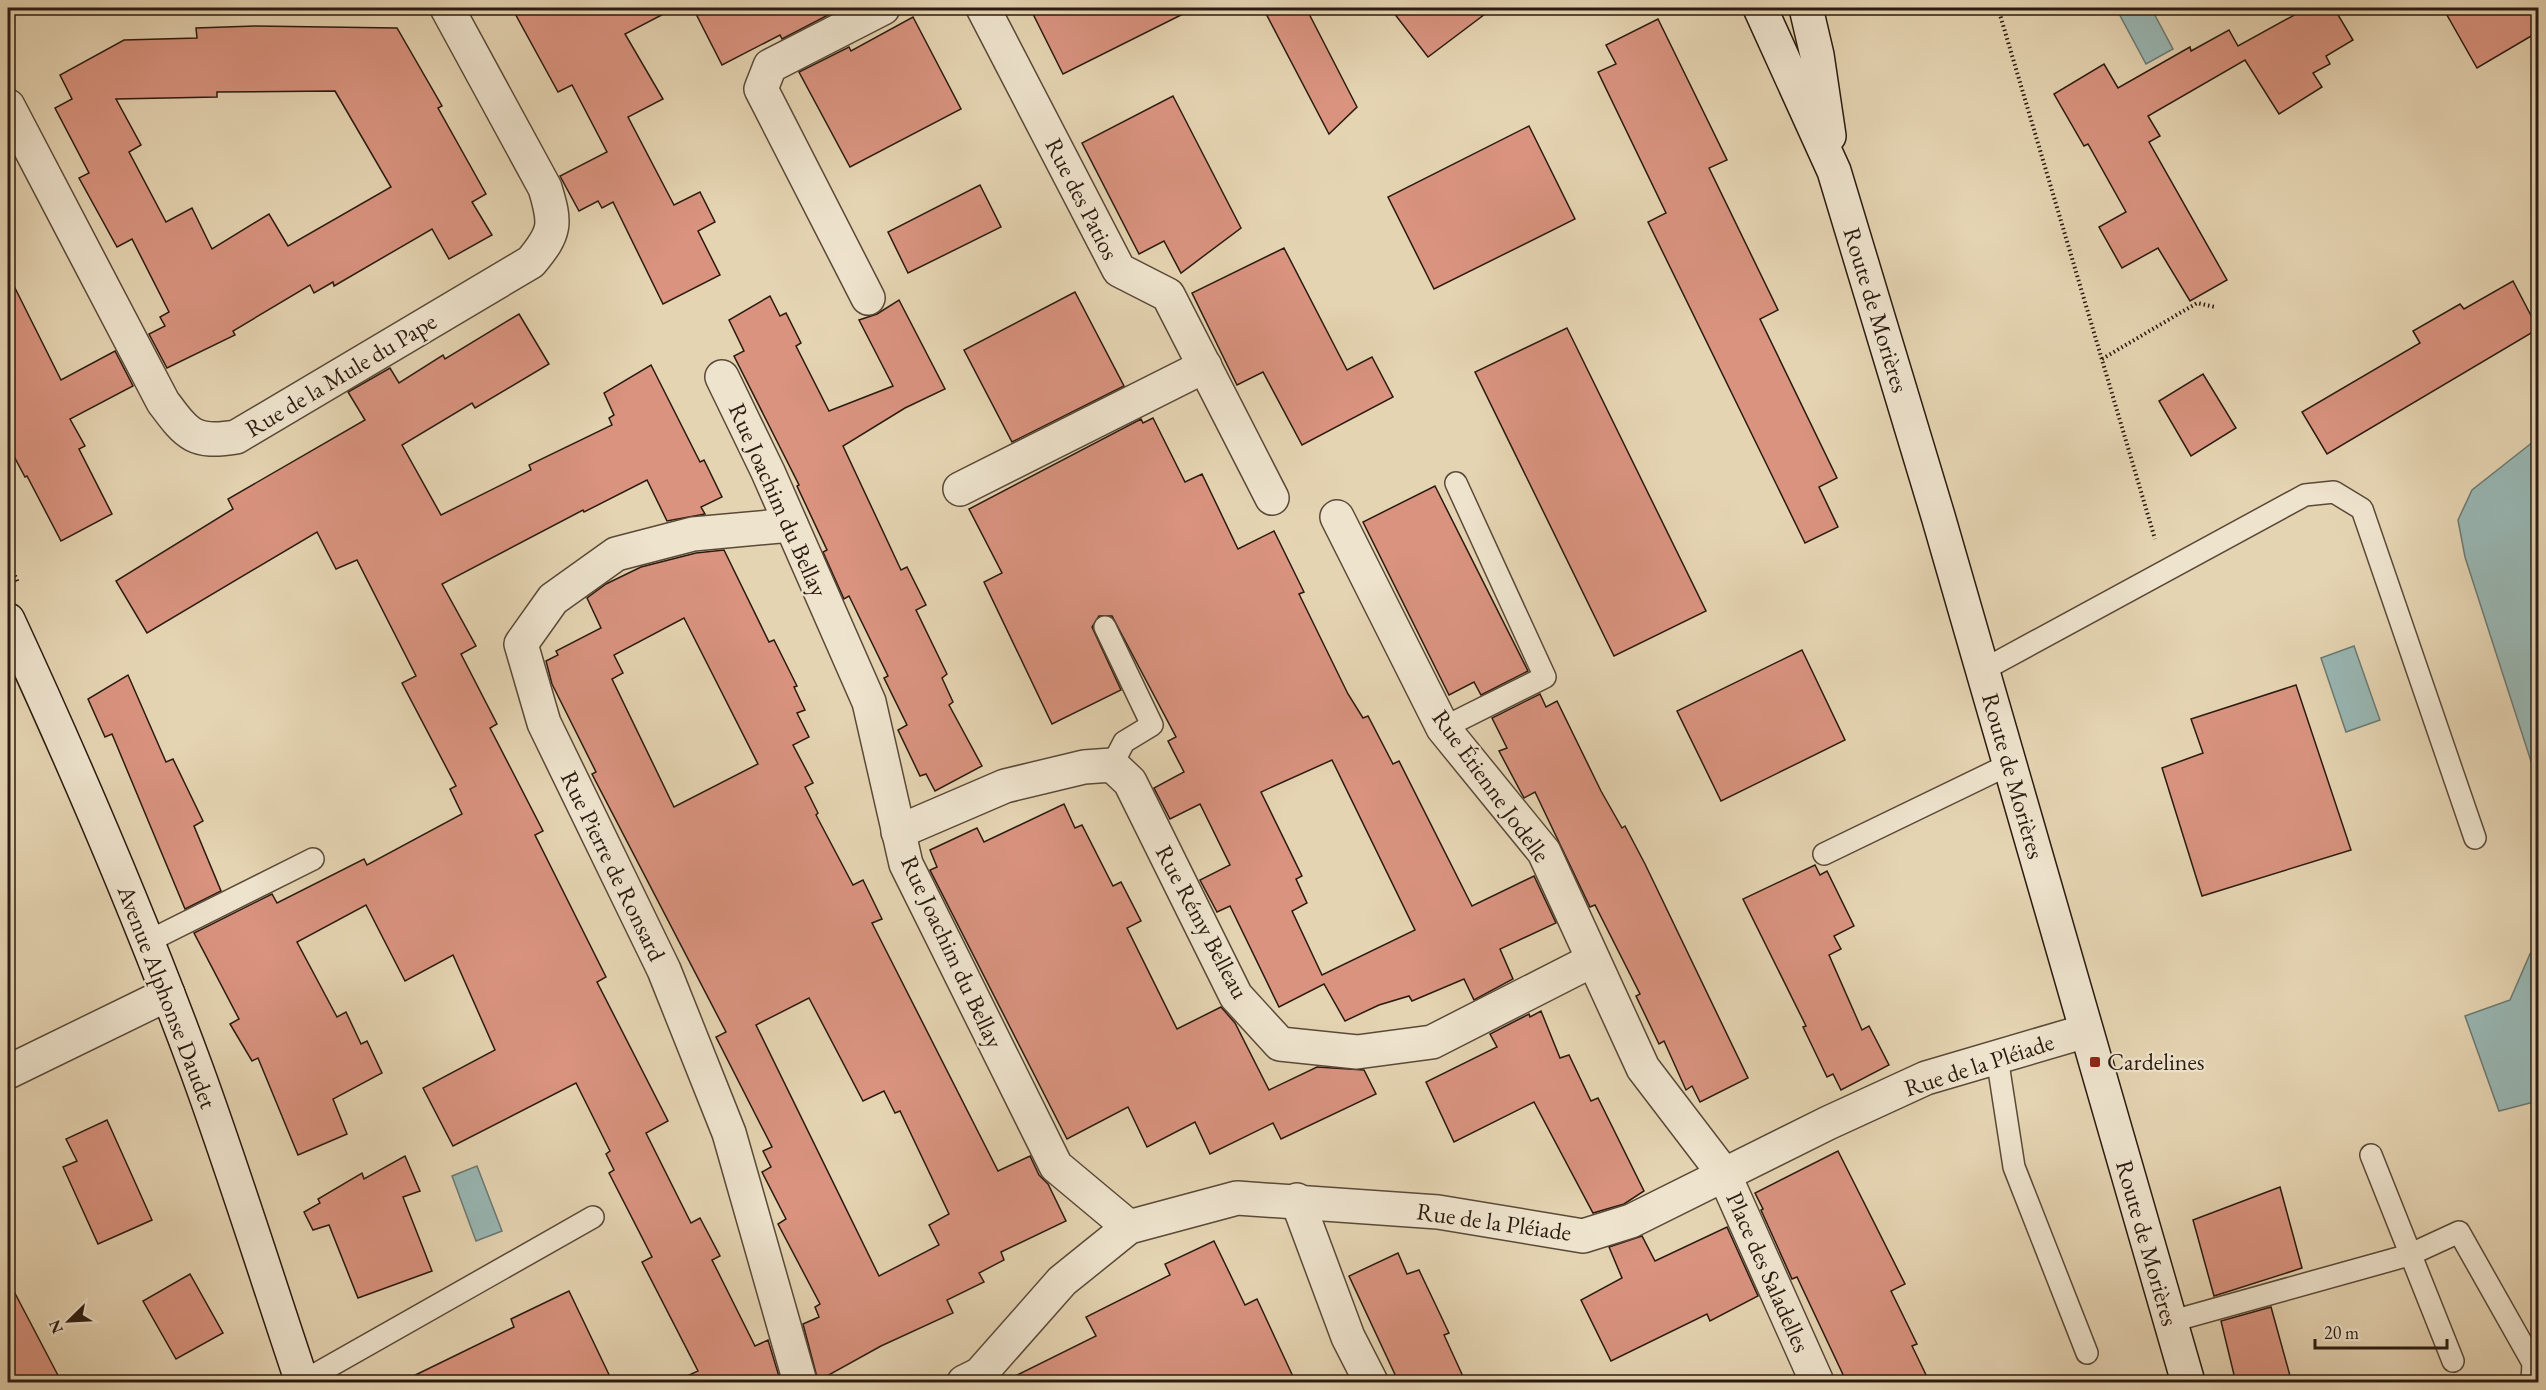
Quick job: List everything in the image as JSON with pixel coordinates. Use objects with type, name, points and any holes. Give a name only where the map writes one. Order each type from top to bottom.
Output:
[{"type":"street","name":"Rue de la Mule du Pape","points":[[8,106],[163,402],[187,433],[217,440],[236,437],[531,262],[546,243],[554,218],[545,188],[447,8]]},
{"type":"street","points":[[868,298],[761,89],[770,66],[883,8]]},
{"type":"street","name":"Rue des Patios","points":[[983,8],[1119,270],[1168,295],[1272,498]]},
{"type":"street","name":"Route de Morières","points":[[1760,8],[1834,171],[1983,670],[2188,1383]]},
{"type":"street","name":"Route de Morières","points":[[1806,8],[1817,55],[1834,171]]},
{"type":"street","points":[[960,489],[1205,366]]},
{"type":"street","name":"Rue Joachim du Bellay","points":[[722,377],[791,525],[869,702],[906,864],[1056,1166],[1129,1227]]},
{"type":"street","name":"Rue Étienne Jodelle","points":[[1337,517],[1443,728],[1544,852],[1643,1068],[1724,1174]]},
{"type":"street","name":"Rue Pierre de Ronsard","points":[[791,525],[693,534],[616,554],[553,599],[521,644],[544,723],[664,970],[729,1133],[800,1383]]},
{"type":"street","name":"Avenue Alphonse Daudet","points":[[8,620],[71,759],[168,994],[197,1070],[302,1382]]},
{"type":"street","points":[[898,832],[1005,786],[1084,767],[1112,765]]},
{"type":"street","name":"Rue Rémy Belleau","points":[[1112,765],[1130,782],[1236,996],[1280,1044],[1357,1052],[1432,1042],[1593,960]]},
{"type":"street","points":[[8,1072],[168,994]]},
{"type":"street","name":"Rue de la Pléiade","points":[[964,1383],[980,1374],[1062,1281],[1129,1227],[1237,1198],[1297,1200],[1438,1212],[1583,1236],[1631,1221],[1926,1078],[2086,1031]]},
{"type":"street","name":"Place des Saladelles","points":[[1724,1174],[1805,1378]]},
{"type":"street","points":[[1297,1200],[1348,1337],[1371,1383]]},
{"type":"lane","points":[[1443,728],[1545,677],[1456,483]]},
{"type":"lane","points":[[1983,670],[2305,495],[2334,492],[2362,509],[2475,838]]},
{"type":"lane","points":[[1105,627],[1152,725],[1124,742],[1112,765]]},
{"type":"lane","points":[[1824,854],[2010,764]]},
{"type":"lane","points":[[147,942],[313,859]]},
{"type":"lane","points":[[1997,1057],[2014,1167],[2087,1353]]},
{"type":"lane","points":[[2371,1155],[2453,1361]]},
{"type":"lane","points":[[302,1382],[593,1217]]},
{"type":"lane","points":[[2169,1322],[2409,1255],[2459,1232],[2533,1363],[2532,1383]]},
{"type":"path","points":[[1998,8],[2165,573]]},
{"type":"path","points":[[2102,359],[2197,303],[2215,307]]},
{"type":"water","points":[[2151,8],[2173,49],[2146,64],[2117,10]]},
{"type":"water","points":[[2538,438],[2538,783],[2465,557],[2458,520],[2472,490]]},
{"type":"water","points":[[2354,646],[2380,720],[2346,732],[2321,658]]},
{"type":"water","points":[[2538,945],[2538,1101],[2499,1111],[2465,1016],[2510,1000],[2530,954]]},
{"type":"water","points":[[477,1166],[502,1231],[476,1241],[452,1176]]},
{"type":"building","points":[[512,8],[675,8],[625,34],[663,99],[628,117],[674,205],[700,192],[715,222],[698,231],[720,275],[663,304],[613,202],[602,208],[598,201],[579,211],[560,176],[607,152],[572,85],[558,92]]},
{"type":"building","points":[[693,8],[835,8],[830,10],[832,13],[782,39],[780,35],[722,65]]},
{"type":"building","points":[[1030,8],[1195,8],[1063,74]]},
{"type":"building","points":[[1263,8],[1306,8],[1357,107],[1329,134]]},
{"type":"building","points":[[1390,8],[1493,8],[1428,57]]},
{"type":"building","points":[[2307,8],[2334,8],[2353,40],[2326,56],[2330,64],[2313,73],[2322,87],[2279,114],[2245,60],[2148,116],[2160,136],[2149,142],[2227,280],[2190,301],[2158,248],[2122,268],[2099,227],[2126,212],[2088,144],[2084,146],[2054,94],[2104,64],[2118,88],[2190,47],[2191,51],[2229,30],[2238,46]]},
{"type":"building","points":[[2443,8],[2538,8],[2538,32],[2477,68]]},
{"type":"building","points":[[913,17],[961,109],[850,167],[799,72],[849,47],[851,51]]},
{"type":"building","points":[[1658,19],[1727,160],[1709,168],[1778,310],[1760,319],[1837,478],[1819,487],[1838,527],[1805,543],[1648,222],[1666,213],[1598,72],[1616,64],[1606,45]]},
{"type":"building","points":[[255,26],[397,28],[442,106],[438,108],[486,194],[472,202],[492,235],[449,259],[432,229],[334,286],[333,282],[314,293],[310,285],[233,331],[235,335],[167,368],[149,334],[165,326],[160,317],[169,312],[132,239],[117,247],[79,178],[89,173],[55,108],[72,99],[60,75],[124,40],[197,38],[196,28]],"holes":[[[335,91],[391,187],[288,246],[269,214],[212,249],[192,208],[166,222],[129,152],[141,145],[116,99],[217,97],[217,92]]]},
{"type":"building","points":[[1173,96],[1241,228],[1181,273],[1164,241],[1139,254],[1082,143]]},
{"type":"building","points":[[1529,126],[1575,219],[1434,289],[1388,197]]},
{"type":"building","points":[[980,185],[1001,227],[908,273],[888,232]]},
{"type":"building","points":[[1284,248],[1347,370],[1372,357],[1393,397],[1302,445],[1263,372],[1237,385],[1192,293]]},
{"type":"building","points":[[8,274],[61,380],[115,351],[133,386],[70,419],[85,446],[79,449],[112,514],[61,541],[8,445]]},
{"type":"building","points":[[2513,281],[2538,329],[2327,454],[2302,412],[2420,343],[2413,331],[2460,304],[2464,309]]},
{"type":"building","points":[[1075,292],[1124,386],[1012,442],[964,350]]},
{"type":"building","points":[[770,296],[780,316],[786,313],[801,343],[796,346],[829,411],[893,386],[859,320],[877,314],[899,300],[945,389],[905,408],[843,446],[901,570],[907,567],[926,605],[916,610],[947,674],[942,678],[953,702],[949,705],[982,766],[935,791],[926,774],[920,776],[898,730],[907,725],[884,678],[888,676],[849,596],[844,599],[823,552],[827,550],[797,486],[799,485],[734,356],[744,351],[729,320]]},
{"type":"building","points":[[519,314],[549,364],[475,408],[472,403],[402,445],[441,515],[531,470],[529,465],[612,425],[609,418],[614,415],[604,393],[651,365],[700,462],[704,460],[722,497],[701,507],[705,514],[667,521],[647,480],[584,512],[583,510],[442,584],[476,646],[461,654],[497,724],[490,728],[543,831],[535,835],[606,977],[597,982],[668,1121],[646,1133],[691,1223],[700,1218],[720,1256],[712,1260],[755,1346],[768,1340],[781,1383],[672,1383],[698,1371],[642,1262],[652,1257],[609,1173],[614,1170],[606,1154],[610,1151],[576,1083],[453,1146],[423,1088],[495,1050],[453,955],[405,981],[366,905],[297,942],[337,1017],[346,1012],[361,1044],[367,1041],[382,1073],[333,1099],[347,1134],[298,1155],[258,1058],[252,1061],[230,1024],[239,1019],[194,933],[272,894],[277,903],[364,859],[367,865],[462,814],[450,789],[456,786],[402,683],[416,676],[357,560],[336,569],[317,532],[147,633],[116,581],[233,509],[228,499],[365,420],[348,392],[390,368],[399,383],[443,355],[445,359]]},
{"type":"building","points":[[1567,328],[1706,611],[1614,656],[1475,372]]},
{"type":"building","points":[[2203,374],[2236,428],[2191,456],[2159,401]]},
{"type":"building","points":[[1153,418],[1185,482],[1202,474],[1238,549],[1274,531],[1304,592],[1299,594],[1348,694],[1363,718],[1368,716],[1393,764],[1399,761],[1472,906],[1534,876],[1556,923],[1500,949],[1513,979],[1474,1000],[1464,979],[1412,1001],[1409,996],[1379,1005],[1345,1021],[1324,984],[1279,1007],[1230,906],[1217,912],[1200,880],[1230,865],[1200,804],[1170,819],[1154,788],[1184,772],[1168,741],[1176,737],[1112,616],[1099,616],[1092,627],[1121,690],[1052,724],[984,582],[1002,573],[969,509],[1141,419],[1143,423]],"holes":[[[1332,760],[1415,930],[1322,975],[1292,911],[1307,903],[1296,879],[1302,876],[1261,792]]]},
{"type":"building","points":[[1435,486],[1528,671],[1481,695],[1474,682],[1449,695],[1363,522]]},
{"type":"building","points":[[724,550],[769,642],[774,640],[797,686],[794,687],[805,710],[797,713],[809,737],[793,745],[813,783],[805,787],[818,813],[816,815],[853,885],[863,880],[882,919],[872,923],[998,1171],[1030,1156],[1039,1175],[1048,1184],[1066,1221],[1001,1252],[1004,1260],[979,1273],[984,1282],[947,1300],[953,1313],[881,1346],[818,1381],[803,1324],[819,1317],[815,1307],[820,1304],[778,1224],[786,1219],[762,1172],[771,1167],[763,1151],[772,1147],[716,1037],[726,1032],[592,774],[596,772],[552,684],[546,661],[558,655],[556,651],[601,628],[587,598],[606,584],[641,567],[696,553]],"holes":[[[684,618],[758,764],[674,807],[612,679],[623,673],[614,655]],[[809,998],[863,1101],[884,1091],[895,1113],[900,1111],[949,1214],[929,1225],[939,1245],[879,1276],[756,1025]]]},
{"type":"building","points":[[1802,650],[1845,740],[1721,801],[1677,711]]},
{"type":"building","points":[[128,675],[166,762],[173,759],[203,821],[194,826],[221,891],[185,909],[112,734],[105,737],[88,699]]},
{"type":"building","points":[[2296,685],[2351,850],[2202,896],[2162,768],[2203,753],[2191,719]]},
{"type":"building","points":[[1540,694],[1546,707],[1557,701],[1601,791],[1622,828],[1625,826],[1748,1078],[1700,1102],[1692,1086],[1686,1090],[1664,1041],[1659,1044],[1636,996],[1640,994],[1595,905],[1590,907],[1535,792],[1524,798],[1499,751],[1507,748],[1492,718]]},
{"type":"building","points":[[1064,804],[1075,828],[1082,825],[1113,886],[1121,882],[1141,921],[1127,928],[1177,1029],[1221,1007],[1235,1023],[1269,1090],[1317,1067],[1364,1070],[1376,1094],[1281,1139],[1273,1123],[1210,1154],[1195,1122],[1147,1147],[1128,1107],[1067,1139],[930,870],[937,867],[930,850],[977,828],[984,842]]},
{"type":"building","points":[[1815,865],[1820,875],[1827,871],[1854,926],[1834,936],[1841,949],[1829,955],[1862,1030],[1869,1026],[1889,1065],[1841,1090],[1833,1074],[1827,1077],[1803,1027],[1806,1026],[1743,899]]},
{"type":"building","points":[[1541,1011],[1560,1058],[1569,1055],[1591,1101],[1598,1098],[1644,1191],[1624,1204],[1593,1213],[1534,1102],[1454,1142],[1426,1082],[1497,1047],[1490,1034],[1529,1014],[1530,1017]]},
{"type":"building","points":[[107,1120],[152,1220],[98,1244],[63,1167],[77,1161],[66,1139]]},
{"type":"building","points":[[1838,1151],[1905,1284],[1891,1291],[1917,1344],[1912,1346],[1930,1383],[1847,1383],[1797,1277],[1792,1279],[1761,1210],[1763,1209],[1755,1193]]},
{"type":"building","points":[[405,1156],[420,1191],[403,1197],[432,1271],[358,1298],[329,1225],[313,1230],[304,1212],[320,1203],[318,1199],[362,1173],[364,1179]]},
{"type":"building","points":[[2280,1187],[2302,1268],[2214,1296],[2193,1220]]},
{"type":"building","points":[[1727,1227],[1758,1296],[1710,1321],[1707,1314],[1611,1361],[1581,1300],[1622,1278],[1609,1247],[1642,1236],[1655,1261]]},
{"type":"building","points":[[1214,1241],[1245,1305],[1257,1299],[1296,1383],[1001,1383],[1096,1336],[1086,1317],[1170,1275],[1165,1264]]},
{"type":"building","points":[[1398,1253],[1407,1274],[1419,1270],[1449,1333],[1444,1335],[1466,1383],[1399,1383],[1349,1276]]},
{"type":"building","points":[[190,1274],[223,1333],[176,1359],[143,1301]]},
{"type":"building","points":[[8,1280],[62,1383],[8,1383]]},
{"type":"building","points":[[569,1291],[613,1383],[399,1383],[514,1327],[511,1319]]},
{"type":"building","points":[[2271,1307],[2292,1383],[2236,1383],[2221,1321]]},
{"type":"place","name":"Cardelines","points":[[2095,1062]]}]
